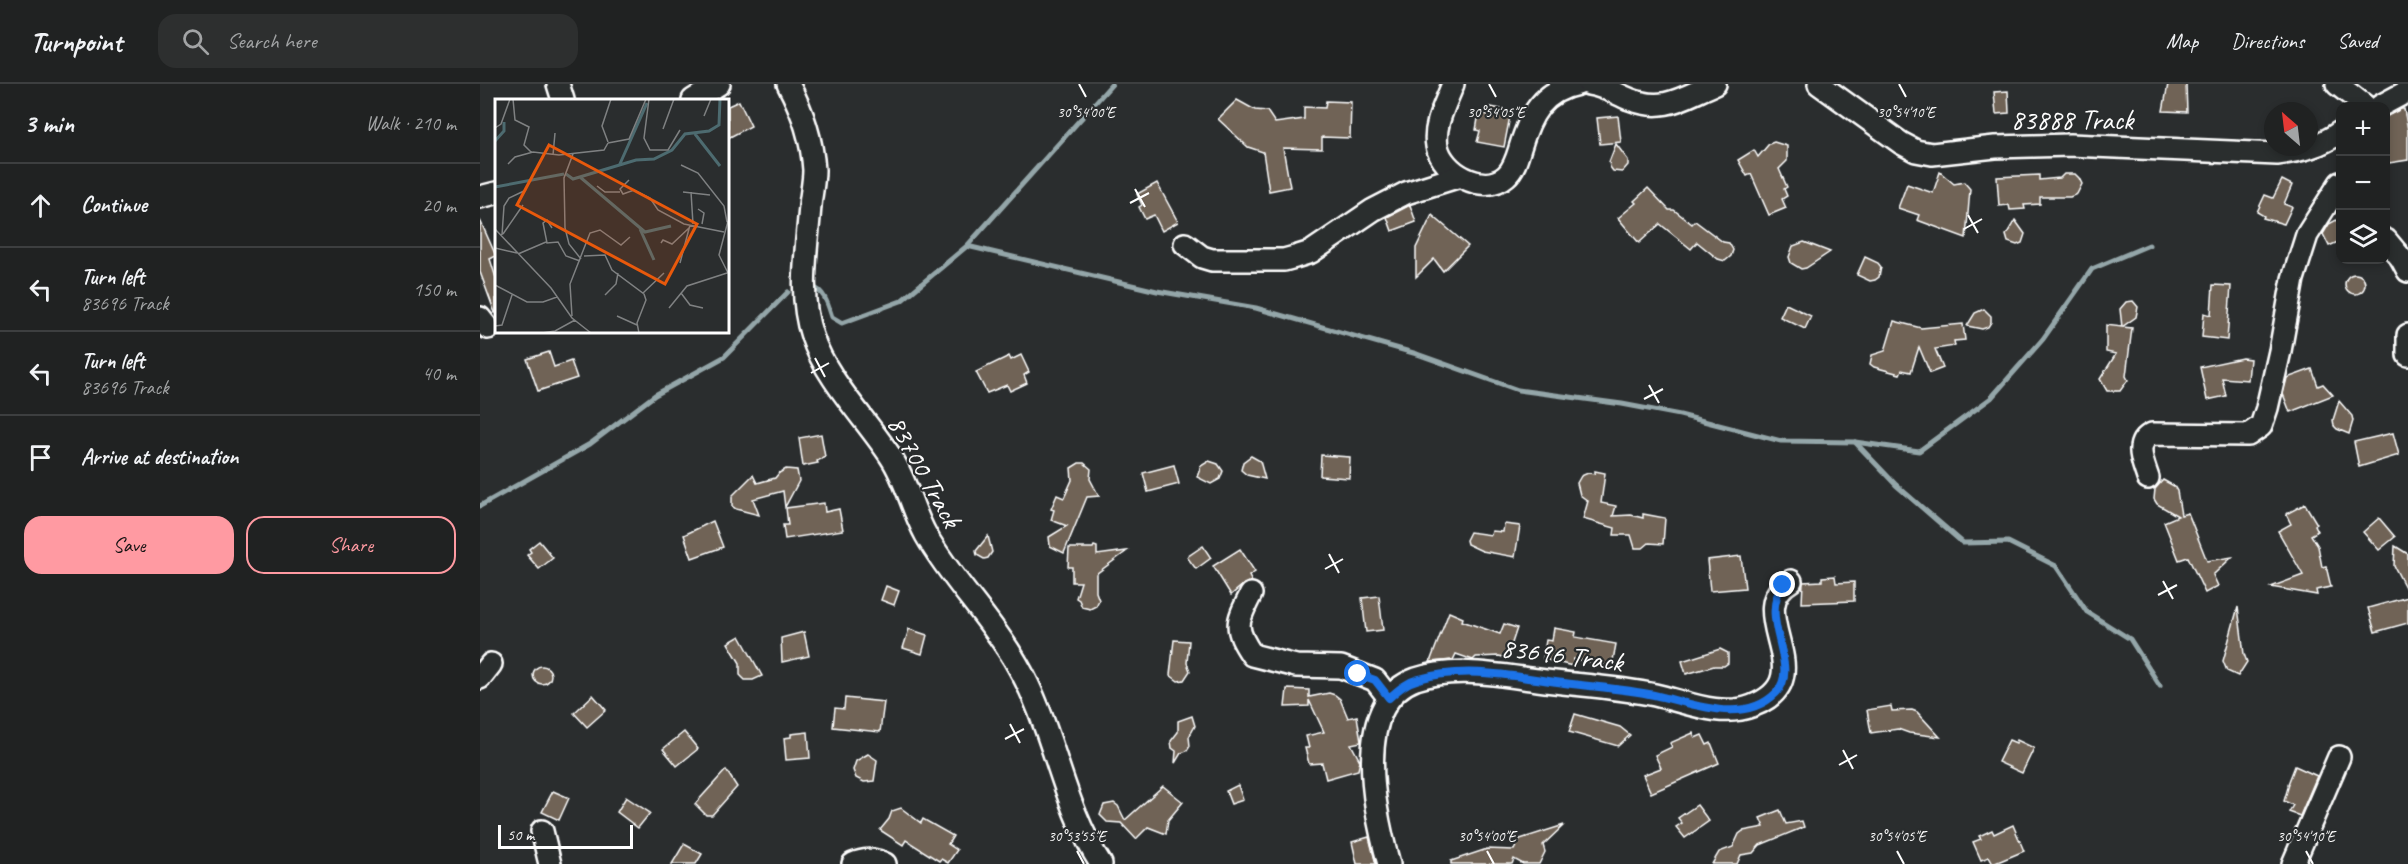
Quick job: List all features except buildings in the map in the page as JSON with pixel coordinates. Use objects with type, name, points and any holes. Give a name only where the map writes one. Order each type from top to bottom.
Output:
[{"type":"street","points":[[558,84],[563,99]]},
{"type":"street","points":[[695,99],[719,84]]},
{"type":"street","name":"83700 Track","points":[[788,84],[805,124],[813,163],[804,296],[806,318],[813,339],[831,373],[892,458],[903,477],[926,534],[941,558],[997,632],[1018,666],[1035,700],[1074,814],[1088,844],[1101,864]]},
{"type":"street","points":[[1453,84],[1436,128],[1437,147],[1446,164],[1460,176],[1489,183],[1507,176],[1514,166],[1533,114],[1542,103],[1553,93],[1578,84]]},
{"type":"street","points":[[1589,84],[1603,87],[1629,99],[1663,106],[1715,84]]},
{"type":"street","name":"83888 Track","points":[[1820,84],[1901,143],[1916,151],[1932,154],[1995,147],[2070,145],[2277,154],[2319,145],[2336,134]]},
{"type":"street","points":[[2337,84],[2360,102]]},
{"type":"street","points":[[2387,102],[2408,91]]},
{"type":"street","points":[[1185,244],[1202,257],[1212,260],[1284,260],[1311,252],[1373,210],[1406,194],[1460,176]]},
{"type":"street","points":[[2148,478],[2140,451],[2143,440],[2152,434],[2248,435],[2261,426],[2267,408],[2293,279],[2307,235],[2336,189]]},
{"type":"street","points":[[480,197],[495,193]]},
{"type":"street","points":[[2390,246],[2401,258],[2408,271]]},
{"type":"street","points":[[2408,335],[2408,355]]},
{"type":"street","name":"83696 Track","points":[[1389,698],[1403,686],[1417,679],[1453,673],[1489,673],[1653,695],[1719,710],[1751,707],[1775,694],[1784,678],[1774,608],[1775,597],[1780,589],[1791,581]]},
{"type":"street","points":[[1251,594],[1237,622],[1241,638],[1252,655],[1296,666],[1341,667],[1375,680],[1389,698],[1381,712],[1372,759],[1373,795],[1389,864]]},
{"type":"street","points":[[2292,864],[2339,757]]},
{"type":"street","points":[[542,831],[550,864]]},
{"type":"street","points":[[853,864],[861,860],[885,864]]},
{"type":"waterway","points":[[812,287],[823,295],[832,317],[842,323],[901,301],[967,246],[1112,84]]},
{"type":"waterway","points":[[967,246],[1157,291],[1256,308],[1417,354],[1518,390],[1622,404],[1680,415],[1781,441],[1855,442],[1919,451],[1991,398],[2043,339],[2092,269],[2149,245]]},
{"type":"waterway","points":[[480,506],[590,444],[655,395],[724,357],[788,292]]},
{"type":"waterway","points":[[1855,442],[1896,485],[1963,543],[2008,542],[2056,566],[2087,612],[2130,639],[2160,686]]},
{"type":"route","points":[[1358,674],[1375,680],[1389,698],[1403,686],[1428,676],[1489,673],[1653,695],[1719,710],[1738,710],[1767,700],[1775,694],[1784,678],[1774,608],[1775,597],[1783,585]]}]
